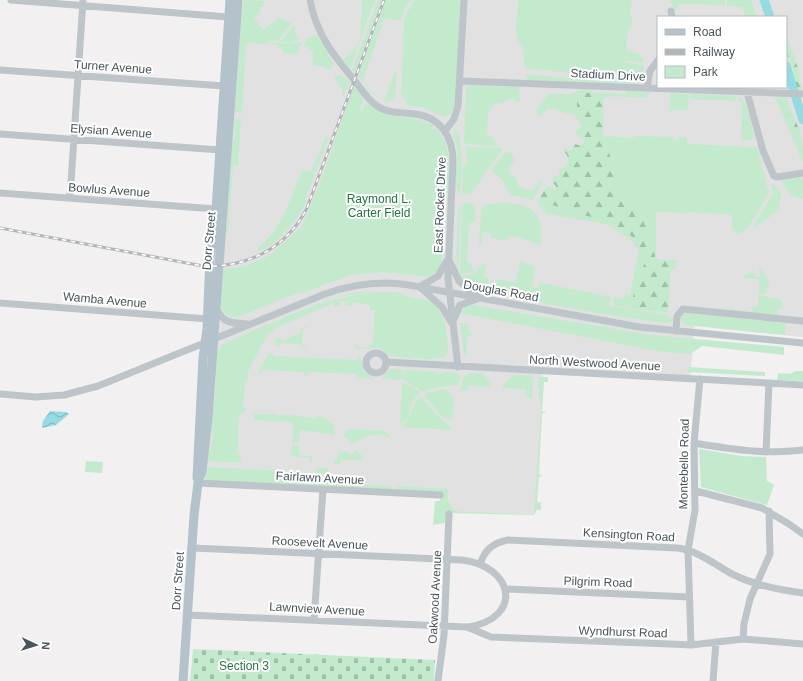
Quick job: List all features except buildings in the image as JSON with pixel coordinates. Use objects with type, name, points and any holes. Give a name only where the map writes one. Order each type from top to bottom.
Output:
[{"type":"main road","name":"Dorr Street","points":[[183,681],[198,483],[202,471],[206,439],[229,137],[233,18],[230,0]]},
{"type":"main road","name":"Dorr Street","points":[[198,483],[196,472],[201,410],[201,386],[208,319],[210,257],[216,209],[224,86],[233,18],[238,0]]},
{"type":"main road","points":[[224,86],[224,135],[229,137]]},
{"type":"main road","points":[[201,410],[202,436],[206,439]]},
{"type":"street","points":[[11,0],[83,3],[233,18],[242,0]]},
{"type":"street","points":[[310,0],[316,23],[328,48],[373,103],[388,111],[427,117],[445,130],[457,113],[461,80],[464,0]]},
{"type":"street","points":[[70,198],[83,3]]},
{"type":"street","points":[[647,88],[650,71],[657,61]]},
{"type":"street","name":"Turner Avenue","points":[[0,70],[224,86]]},
{"type":"street","name":"Stadium Drive","points":[[461,80],[803,94]]},
{"type":"street","points":[[747,92],[763,152],[774,176],[778,178],[803,173]]},
{"type":"street","name":"East Rocket Drive","points":[[445,130],[451,141],[453,153],[449,293]]},
{"type":"street","name":"Elysian Avenue","points":[[0,134],[220,150]]},
{"type":"street","name":"Bowlus Avenue","points":[[0,193],[216,209]]},
{"type":"street","points":[[449,258],[438,276],[419,287],[442,307],[453,325]]},
{"type":"street","points":[[449,258],[458,281],[480,298]]},
{"type":"street","name":"Douglas Road","points":[[205,342],[324,294],[350,286],[389,282],[591,320],[676,331],[803,343]]},
{"type":"street","points":[[449,293],[458,367]]},
{"type":"street","points":[[453,325],[456,311],[460,305],[480,298]]},
{"type":"street","name":"Wamba Avenue","points":[[0,303],[208,319]]},
{"type":"street","points":[[216,307],[220,316],[225,320],[250,324]]},
{"type":"street","points":[[676,331],[678,316],[683,310],[803,321]]},
{"type":"street","points":[[0,394],[36,397],[64,395],[98,386],[205,342]]},
{"type":"street","name":"North Westwood Avenue","points":[[386,362],[803,385]]},
{"type":"street","name":"Montebello Road","points":[[691,645],[688,597],[688,550],[695,510],[696,491],[694,443],[700,379]]},
{"type":"street","points":[[766,452],[769,383]]},
{"type":"street","points":[[694,443],[736,451],[766,452],[803,450]]},
{"type":"street","name":"Fairlawn Avenue","points":[[198,483],[440,495]]},
{"type":"street","points":[[314,620],[323,488]]},
{"type":"street","points":[[696,491],[769,511],[803,534]]},
{"type":"street","points":[[743,639],[748,607],[756,584],[770,554],[769,511]]},
{"type":"street","name":"Oakwood Avenue","points":[[438,681],[444,626],[449,514]]},
{"type":"street","name":"Kensington Road","points":[[480,564],[488,549],[494,544],[508,540],[677,548],[688,550],[733,574],[756,584],[784,591],[803,593]]},
{"type":"street","name":"Roosevelt Avenue","points":[[192,548],[468,561],[480,564]]},
{"type":"street","points":[[467,627],[487,620],[497,613],[505,603],[506,589],[499,578],[480,564]]},
{"type":"street","name":"Pilgrim Road","points":[[506,589],[688,597]]},
{"type":"street","name":"Lawnview Avenue","points":[[188,615],[444,626]]},
{"type":"street","points":[[487,620],[484,626],[487,635]]},
{"type":"street","name":"Wyndhurst Road","points":[[444,626],[467,627],[494,637],[691,645],[743,639],[803,644]]},
{"type":"street","points":[[713,681],[716,642]]},
{"type":"shaded area","points":[[242,0],[803,0],[803,337],[695,326],[690,379],[543,371],[535,514],[455,511],[450,505],[448,495],[206,480],[204,478]]},
{"type":"green space","points":[[244,0],[264,1],[263,7],[260,7],[260,13],[254,18],[263,30],[280,17],[292,24],[278,40],[269,41],[267,44],[246,43],[242,113],[235,111],[241,21]]},
{"type":"green space","points":[[362,0],[375,0],[350,68],[343,60],[356,48],[360,38]]},
{"type":"green space","points":[[378,0],[382,0],[355,73],[352,70]]},
{"type":"green space","points":[[386,0],[411,0],[405,9],[401,20],[384,19],[363,81],[384,101],[395,71],[397,72],[395,98],[387,103],[373,94],[358,76]]},
{"type":"green space","points":[[414,0],[460,0],[456,99],[451,115],[449,114],[445,117],[424,108],[407,105],[404,97],[401,97],[403,21]]},
{"type":"green space","points":[[519,0],[632,0],[630,16],[632,17],[631,29],[628,30],[626,51],[638,53],[645,63],[625,60],[625,62],[644,66],[641,79],[631,79],[632,73],[623,72],[622,78],[615,78],[615,75],[597,76],[525,68],[524,57],[521,52],[525,51],[518,40],[516,33]]},
{"type":"green space","points":[[670,0],[725,0],[725,5],[679,4],[678,9],[673,8]]},
{"type":"green space","points":[[727,0],[751,0],[757,16],[746,16],[742,7],[727,6]]},
{"type":"green space","points":[[293,26],[298,40],[289,43],[280,42]]},
{"type":"green space","points":[[317,34],[334,64],[329,71],[326,67],[313,65],[313,51],[309,50],[309,47],[304,47],[306,39]]},
{"type":"green space","points":[[787,37],[800,74],[802,90],[797,90],[787,52]]},
{"type":"green space","points":[[298,42],[302,44],[302,46],[299,46],[298,54],[283,53],[283,49],[278,48],[278,45],[269,44],[290,44]]},
{"type":"green space","points":[[527,74],[575,79],[593,78],[642,84],[527,80]]},
{"type":"green space","points":[[342,76],[350,81],[343,98],[342,89],[334,77]]},
{"type":"green space","name":"Raymond L. Carter Field","points":[[354,85],[364,99],[361,104],[360,111],[363,111],[364,105],[368,103],[383,113],[426,122],[434,126],[432,129],[434,130],[436,128],[443,137],[447,149],[449,175],[443,228],[439,229],[443,231],[442,264],[437,274],[435,273],[426,277],[384,272],[352,275],[305,292],[295,294],[238,317],[230,317],[223,311],[220,303],[223,270],[245,266],[270,255],[302,226],[323,175]]},
{"type":"green space","points":[[469,85],[519,87],[520,100],[518,103],[511,98],[503,103],[494,104],[488,113],[486,133],[495,139],[495,144],[499,143],[498,145],[486,146],[464,143],[466,88]]},
{"type":"green space","points":[[582,89],[591,90],[592,93],[584,93],[579,96],[577,110],[587,125],[582,139],[575,133],[581,126],[574,114],[564,113],[553,108],[551,110],[548,108],[540,117],[536,110],[548,94],[571,94]]},
{"type":"green space","points":[[626,91],[649,92],[650,95],[647,95],[646,98],[610,96],[609,98],[604,98],[604,93],[625,94]]},
{"type":"green space","points":[[584,93],[604,93],[603,136],[609,152],[622,201],[626,206],[632,204],[643,219],[656,259],[677,260],[675,270],[671,270],[668,313],[634,309],[629,302],[633,298],[635,280],[640,275],[645,262],[636,239],[610,223],[552,205],[540,204],[541,196],[546,187],[550,186],[555,189],[556,186],[553,183],[552,178],[560,175],[559,169],[567,164],[568,158],[563,150],[565,147],[569,151],[572,150],[575,144],[581,146],[585,141],[582,139],[587,125],[577,108],[579,96]]},
{"type":"green space","points":[[670,93],[689,94],[688,110],[669,111]]},
{"type":"green space","points":[[690,94],[736,96],[736,101],[690,99]]},
{"type":"green space","points":[[738,96],[747,108],[751,121],[754,137],[749,141],[741,140],[742,102],[738,101]]},
{"type":"green space","points":[[775,97],[783,98],[784,106],[803,148],[803,163]]},
{"type":"green space","points":[[783,98],[787,98],[801,135],[803,148],[784,106]]},
{"type":"green space","points":[[241,118],[238,166],[233,166],[228,233],[226,233],[232,143],[235,137],[234,119]]},
{"type":"green space","points":[[454,128],[458,133],[460,141],[462,160],[460,194],[456,185],[457,155],[453,136]]},
{"type":"green space","points":[[603,136],[634,138],[634,136],[673,137],[673,140],[677,140],[678,137],[687,138],[687,144],[757,147],[769,193],[747,229],[738,234],[732,229],[732,215],[689,212],[656,212],[656,259],[643,219],[632,204],[626,206],[622,201],[609,152]]},
{"type":"green space","points":[[326,137],[329,138],[305,199],[307,202],[287,231],[274,243],[259,251],[258,247],[266,240],[280,222],[290,202],[302,170],[311,171]]},
{"type":"green space","points":[[466,147],[500,147],[502,150],[471,194],[468,195],[462,193],[463,168],[467,162]]},
{"type":"green space","points":[[506,152],[512,153],[512,157],[515,159],[508,169],[511,171],[509,174],[516,178],[519,187],[533,191],[541,179],[543,180],[533,200],[510,195],[503,181],[493,172],[493,167]]},
{"type":"green space","points":[[799,177],[803,179],[803,199],[791,196],[781,181]]},
{"type":"green space","points":[[774,184],[781,195],[779,206],[781,209],[754,228],[753,227],[773,194],[771,185]]},
{"type":"green space","points":[[541,196],[540,204],[552,205],[606,221],[636,239],[645,262],[633,298],[630,300],[629,304],[634,309],[615,306],[613,301],[614,297],[624,299],[625,294],[630,295],[639,248],[634,246],[635,243],[609,225],[549,214],[548,216],[537,203]]},
{"type":"green space","points":[[468,202],[475,208],[475,222],[469,223],[467,262],[472,264],[471,268],[475,272],[460,274],[462,206],[464,203]]},
{"type":"green space","points":[[510,203],[529,208],[535,213],[540,221],[540,246],[524,239],[508,236],[507,241],[490,238],[490,233],[483,232],[482,243],[479,245],[481,210],[486,204]]},
{"type":"green space","points":[[460,205],[458,273],[456,257],[458,210]]},
{"type":"green space","points":[[520,261],[535,266],[532,287],[538,288],[541,280],[541,283],[611,297],[609,306],[668,315],[668,317],[673,318],[671,322],[666,323],[609,315],[526,300],[474,286],[461,280],[461,276],[473,274],[479,268],[480,264],[482,266],[486,264],[484,277],[489,278],[488,285],[496,286],[497,279],[516,283]]},
{"type":"green space","points":[[759,266],[768,280],[769,287],[767,288],[766,294],[759,294],[759,279],[744,278],[744,276],[752,271],[757,277],[760,276]]},
{"type":"green space","points":[[369,291],[406,293],[369,292],[338,297],[220,344],[324,301],[351,293]]},
{"type":"green space","points":[[384,292],[423,299],[431,302],[439,309],[444,319],[447,336],[448,347],[447,355],[445,357],[435,359],[407,358],[388,355],[379,348],[356,349],[354,346],[357,343],[359,347],[368,348],[369,344],[373,343],[375,310],[370,310],[370,305],[353,302],[352,306],[345,305],[345,301],[340,301],[340,306],[334,306],[333,303],[272,330],[274,333],[269,332],[247,373],[249,379],[245,381],[243,407],[247,408],[244,413],[239,414],[238,454],[241,455],[241,461],[236,463],[208,461],[207,458],[213,438],[211,424],[215,395],[217,352],[221,345],[300,311],[321,304],[362,294]]},
{"type":"green space","points":[[759,295],[780,299],[784,307],[777,311],[780,316],[729,310],[732,306],[732,310],[752,311],[753,307],[758,307]]},
{"type":"green space","points":[[467,304],[651,335],[784,347],[784,355],[702,346],[690,354],[656,351],[460,313]]},
{"type":"green space","points":[[685,313],[786,323],[785,335],[686,325],[681,320]]},
{"type":"green space","points":[[460,323],[468,323],[469,331],[473,334],[467,337],[466,359],[464,354]]},
{"type":"green space","points":[[305,326],[307,328],[303,329],[302,346],[306,346],[306,348],[301,348],[301,344],[280,343],[279,347],[276,346],[276,338],[280,337],[282,341],[301,332],[301,328]]},
{"type":"green space","points":[[272,352],[274,356],[358,360],[358,357],[361,358],[363,371],[374,379],[358,378],[357,374],[308,372],[307,376],[304,376],[304,372],[262,370],[261,374],[258,374],[268,354]]},
{"type":"green space","points":[[689,367],[765,372],[765,376],[688,372]]},
{"type":"green space","points":[[392,368],[404,370],[401,380],[383,379],[383,376]]},
{"type":"green space","points":[[406,370],[439,372],[439,374],[442,372],[458,373],[460,377],[457,385],[433,388],[423,392],[402,379]]},
{"type":"green space","points":[[795,371],[803,371],[803,381],[777,380],[778,373],[791,374]]},
{"type":"green space","points":[[469,373],[482,373],[491,383],[491,386],[468,386],[467,391],[460,391],[463,378]]},
{"type":"green space","points":[[514,375],[533,376],[532,401],[531,398],[527,398],[525,389],[503,388],[503,385]]},
{"type":"green space","points":[[539,377],[548,377],[548,382],[544,382],[542,411],[546,412],[542,414],[539,466],[539,474],[543,476],[539,477],[537,502],[541,503],[541,510],[537,510],[534,515],[447,513],[445,523],[433,525],[435,501],[440,501],[440,493],[398,490],[397,486],[448,489],[449,501],[456,511],[534,514],[541,406],[538,392],[540,390],[538,386]]},
{"type":"green space","points":[[402,382],[420,392],[412,402],[408,417],[400,426]]},
{"type":"green space","points":[[443,389],[447,390],[454,398],[452,420],[441,416],[425,396],[427,393]]},
{"type":"green space","points":[[421,397],[442,420],[450,426],[451,430],[402,427],[405,424],[415,403]]},
{"type":"green space","points":[[254,414],[276,414],[279,416],[294,415],[298,417],[314,418],[318,416],[325,418],[333,425],[335,435],[300,430],[299,442],[294,442],[293,445],[299,445],[299,455],[312,456],[312,463],[310,463],[310,458],[291,456],[294,426],[292,425],[292,422],[254,420]]},
{"type":"green space","points":[[349,429],[386,431],[391,438],[381,435],[371,435],[362,438],[353,444],[343,435]]},
{"type":"green space","points":[[699,449],[741,456],[766,457],[767,481],[774,485],[767,505],[701,487]]},
{"type":"green space","points":[[339,451],[347,452],[351,455],[356,451],[361,454],[364,460],[341,460],[340,464],[334,464],[334,460],[337,460]]},
{"type":"green space","points":[[86,461],[103,462],[102,473],[85,472]]},
{"type":"green space","points":[[211,467],[305,472],[309,477],[314,476],[317,468],[327,468],[328,472],[322,473],[321,483],[393,486],[391,490],[207,481],[205,479],[206,469]]},
{"type":"green space","name":"Section 3","points":[[193,649],[435,660],[434,681],[190,681]]},
{"type":"water","points":[[50,411],[66,412],[69,414],[56,425],[42,428],[43,421]]},
{"type":"waterway","points":[[764,0],[770,16]]},
{"type":"waterway","points":[[787,69],[803,120]]},
{"type":"railway","points":[[0,228],[203,266],[219,266],[235,263],[264,253],[288,234],[299,222],[307,208],[384,0]]}]
